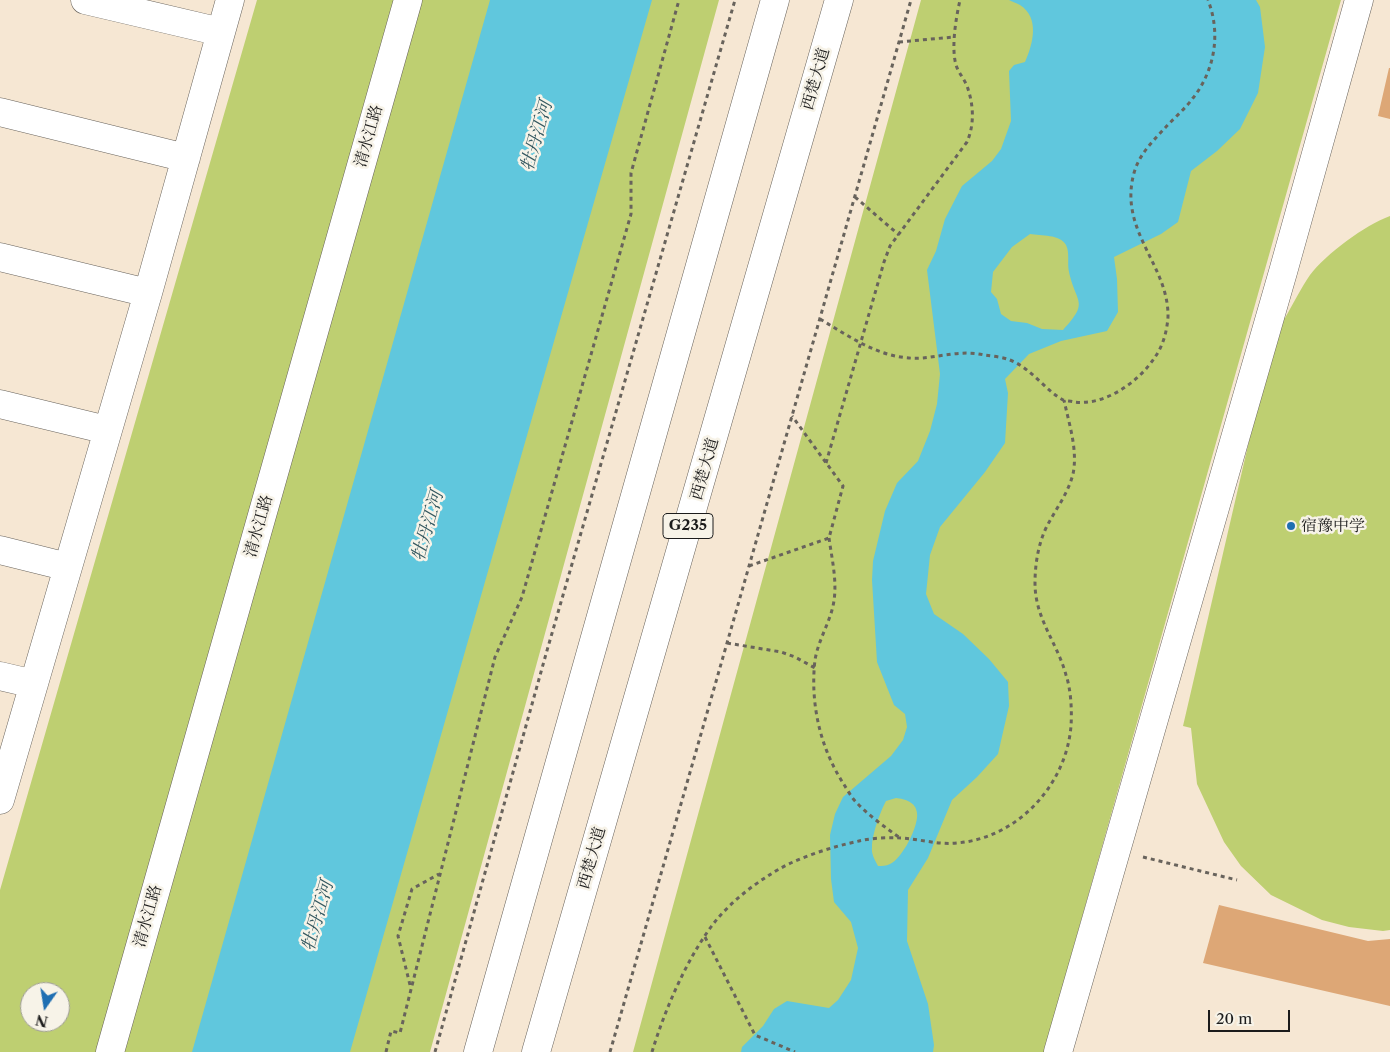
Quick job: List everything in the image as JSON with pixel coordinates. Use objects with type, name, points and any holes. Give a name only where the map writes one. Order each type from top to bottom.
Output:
[{"type":"main road","points":[[86,0],[221,32]]},
{"type":"main road","points":[[0,800],[148,293],[230,0]]},
{"type":"main road","name":"清水江路","points":[[110,1052],[408,0]]},
{"type":"main road","points":[[478,1052],[775,0]]},
{"type":"main road","name":"西楚大道","points":[[536,1052],[839,0]]},
{"type":"main road","points":[[1058,1052],[1283,272],[1359,0]]},
{"type":"main road","points":[[0,112],[186,158]]},
{"type":"main road","points":[[0,256],[148,293]]},
{"type":"main road","points":[[0,404],[107,430]]},
{"type":"main road","points":[[0,550],[68,567]]},
{"type":"main road","points":[[0,676],[34,684]]},
{"type":"path","points":[[386,1052],[392,1032],[400,1033],[494,657],[522,597],[630,214],[631,173],[679,0]]},
{"type":"path","points":[[434,1052],[546,654],[735,0]]},
{"type":"path","points":[[610,1052],[911,0]]},
{"type":"path","points":[[826,463],[890,246],[967,142],[972,131],[973,118],[968,89],[956,65],[954,37],[960,0]]},
{"type":"path","points":[[820,319],[861,343],[889,356],[920,358],[973,352],[1010,360],[1024,368],[1064,400],[1079,402],[1100,400],[1121,389],[1138,376],[1155,358],[1164,341],[1168,318],[1167,302],[1162,283],[1136,228],[1132,211],[1131,195],[1134,173],[1143,151],[1193,98],[1206,76],[1215,51],[1215,24],[1208,0]]},
{"type":"path","points":[[899,42],[954,37]]},
{"type":"path","points":[[855,197],[899,234]]},
{"type":"path","points":[[652,1052],[672,997],[698,946],[718,918],[769,874],[831,849],[862,840],[901,838],[935,844],[957,844],[999,833],[1019,821],[1040,800],[1056,776],[1066,752],[1071,726],[1071,701],[1066,675],[1037,608],[1035,582],[1037,555],[1046,529],[1069,488],[1073,472],[1075,456],[1064,400]]},
{"type":"path","points":[[792,415],[843,486],[829,538],[835,595],[820,640],[815,668],[814,678],[818,726],[825,750],[855,801],[876,820],[901,838]]},
{"type":"path","points":[[749,566],[829,538]]},
{"type":"path","points":[[727,643],[782,652],[815,668]]},
{"type":"path","points":[[1117,850],[1237,880]]},
{"type":"path","points":[[411,987],[398,936],[412,889],[440,874]]},
{"type":"path","points":[[705,937],[755,1034],[795,1052]]},
{"type":"green space","points":[[257,0],[719,0],[430,1052],[0,1052],[0,890]]},
{"type":"green space","points":[[921,0],[1341,0],[1044,1052],[633,1052]]},
{"type":"green space","points":[[1390,216],[1390,930],[1383,931],[1349,927],[1322,920],[1271,895],[1241,866],[1224,842],[1197,784],[1191,728],[1183,726],[1278,316],[1285,318],[1310,275],[1336,249],[1369,226]]},
{"type":"water","name":"牡丹江河","points":[[490,0],[652,0],[350,1052],[192,1052]]},
{"type":"water","points":[[1009,0],[1256,0],[1260,7],[1265,47],[1258,93],[1240,129],[1217,151],[1191,171],[1178,222],[1161,234],[1114,257],[1118,312],[1107,331],[1061,341],[1029,354],[1005,379],[1008,393],[1005,443],[985,472],[940,527],[930,555],[926,594],[934,614],[963,634],[989,659],[1008,682],[1009,706],[998,754],[952,800],[928,858],[908,890],[907,941],[928,1004],[934,1045],[933,1052],[741,1052],[742,1047],[763,1026],[774,1009],[787,1001],[829,1008],[838,1000],[851,980],[858,948],[851,922],[834,902],[831,879],[830,835],[835,814],[843,797],[891,756],[903,740],[907,727],[905,714],[894,705],[877,662],[872,580],[873,561],[885,511],[897,483],[918,461],[930,431],[937,404],[940,374],[927,270],[936,251],[945,219],[962,186],[992,161],[1001,149],[1011,121],[1009,71],[1014,65],[1025,62],[1032,39],[1032,24],[1026,10]],"holes":[[[1030,234],[1050,236],[1063,241],[1066,245],[1069,272],[1079,307],[1063,330],[1042,329],[1027,323],[1011,321],[1001,314],[997,299],[991,292],[993,272],[1012,247]],[[896,798],[906,800],[915,806],[917,819],[909,841],[900,856],[886,866],[878,866],[872,850],[875,830],[886,801]]]},
{"type":"building","points":[[1390,68],[1390,119],[1378,116]]},
{"type":"building","points":[[1219,905],[1368,941],[1390,939],[1390,1006],[1203,963]]},
{"type":"place","name":"宿豫中学","points":[[1291,526]]}]
